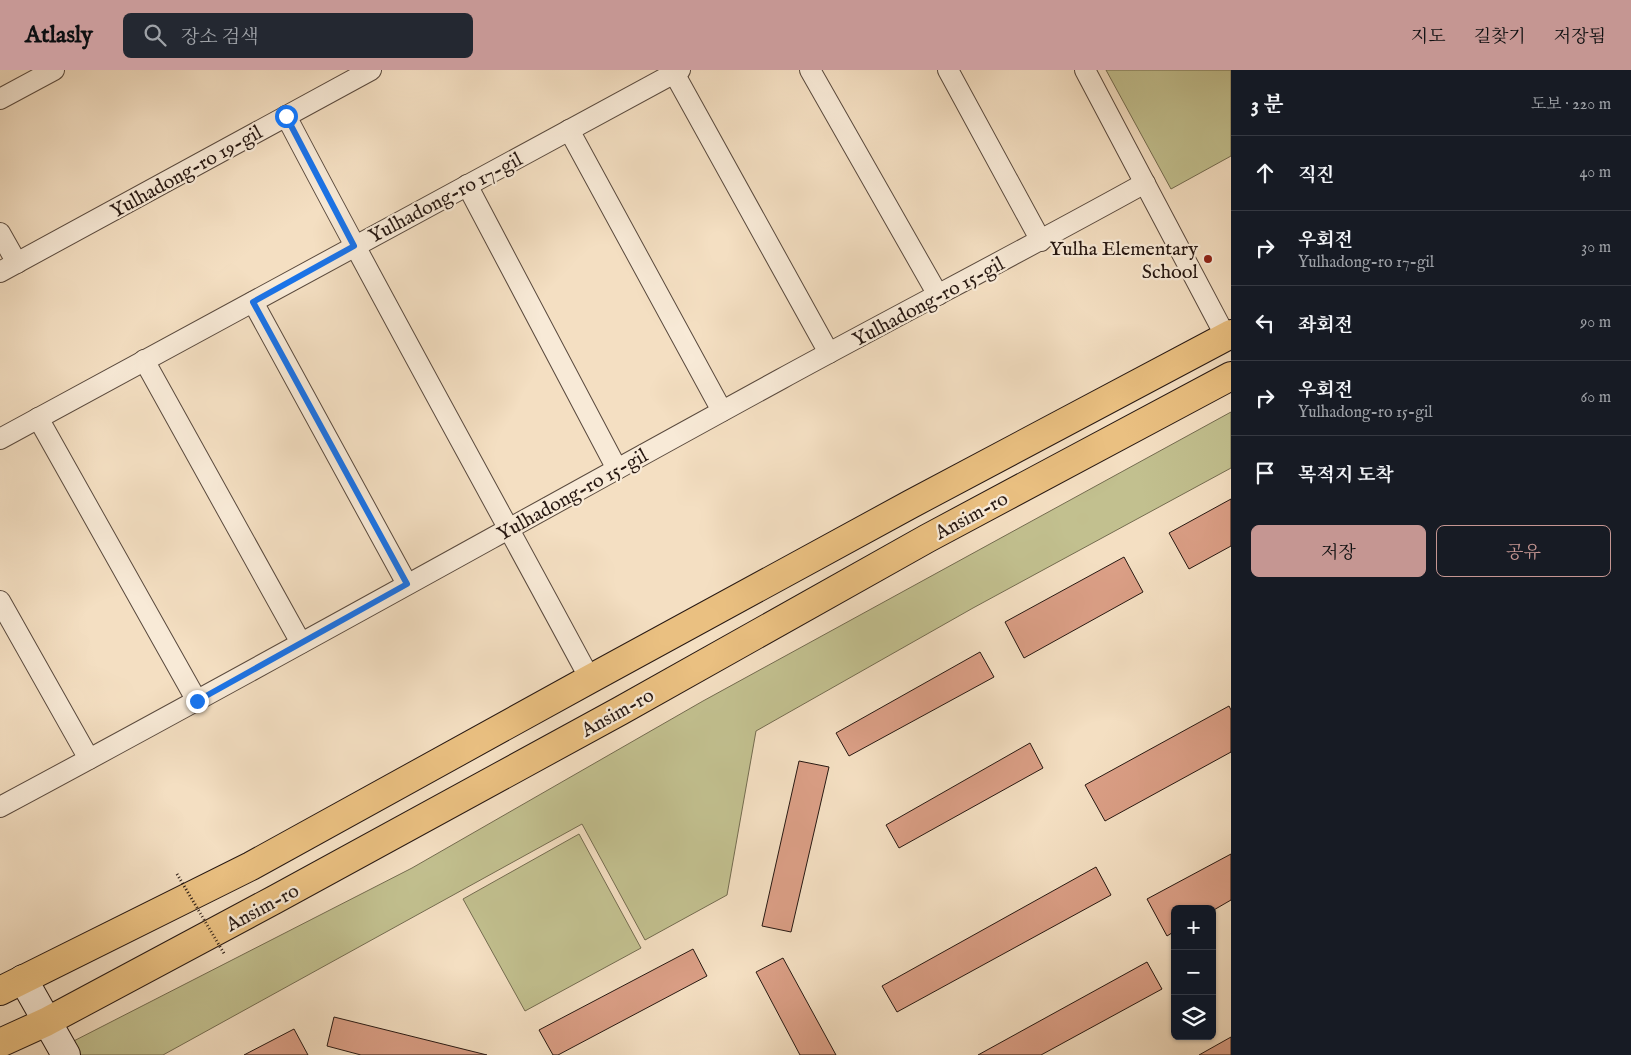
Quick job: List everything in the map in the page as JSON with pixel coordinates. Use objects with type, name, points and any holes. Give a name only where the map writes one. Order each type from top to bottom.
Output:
[{"type":"main road","name":"Ansim-ro","points":[[11,985],[251,866],[590,678],[1229,335]]},
{"type":"main road","name":"Ansim-ro","points":[[0,1043],[46,1022],[283,895],[611,716],[928,538],[1231,376]]},
{"type":"street","points":[[0,99],[54,70]]},
{"type":"street","name":"Yulhadong-ro 19-gil","points":[[8,268],[371,70]]},
{"type":"street","points":[[810,70],[938,295]]},
{"type":"street","points":[[948,70],[1041,241]]},
{"type":"street","points":[[1085,70],[1229,335]]},
{"type":"street","points":[[677,72],[828,353]]},
{"type":"street","name":"Yulhadong-ro 17-gil","points":[[0,439],[569,130],[645,78],[677,72]]},
{"type":"street","points":[[286,116],[354,246],[510,528],[590,678]]},
{"type":"street","points":[[569,130],[722,411]]},
{"type":"street","name":"Yulhadong-ro 15-gil","points":[[0,807],[301,644],[828,353],[1041,241],[1145,183]]},
{"type":"street","points":[[467,185],[616,469]]},
{"type":"street","points":[[0,233],[8,268]]},
{"type":"street","points":[[253,302],[407,584]]},
{"type":"street","points":[[144,360],[301,644]]},
{"type":"street","points":[[38,418],[197,701]]},
{"type":"street","points":[[0,601],[89,759]]},
{"type":"street","points":[[11,985],[46,1022],[66,1055]]},
{"type":"path","points":[[177,874],[225,955]]},
{"type":"shaded area","points":[[1106,70],[1231,70],[1231,156],[1171,189]]},
{"type":"shaded area","points":[[1231,412],[1231,468],[973,608],[756,731],[727,895],[645,940],[582,824],[163,1055],[66,1055],[62,1047],[412,868],[703,701]]},
{"type":"shaded area","points":[[579,834],[641,948],[525,1011],[463,899]]},
{"type":"building","points":[[1231,499],[1231,546],[1189,569],[1169,533]]},
{"type":"building","points":[[1124,557],[1143,592],[1024,658],[1005,622]]},
{"type":"building","points":[[980,652],[994,677],[849,756],[836,733]]},
{"type":"building","points":[[1229,706],[1231,710],[1231,752],[1105,821],[1085,785]]},
{"type":"building","points":[[1030,743],[1043,768],[899,848],[886,825]]},
{"type":"building","points":[[799,761],[829,767],[791,932],[762,926]]},
{"type":"building","points":[[1231,854],[1231,900],[1216,909],[1216,905],[1171,905],[1171,934],[1167,936],[1147,899]]},
{"type":"building","points":[[1096,867],[1111,895],[897,1012],[882,986]]},
{"type":"building","points":[[693,949],[707,976],[558,1055],[553,1055],[539,1030]]},
{"type":"building","points":[[783,958],[836,1055],[800,1055],[756,972]]},
{"type":"building","points":[[1147,962],[1162,989],[1041,1055],[978,1055]]},
{"type":"building","points":[[334,1017],[487,1055],[361,1055],[327,1046]]},
{"type":"building","points":[[294,1029],[308,1055],[244,1055]]},
{"type":"building","points":[[1231,1037],[1231,1055],[1199,1055]]},
{"type":"place","name":"Yulha Elementary School","points":[[1208,259]]},
{"type":"route","points":[[197,701],[407,584],[253,302],[354,246],[286,116]]}]
